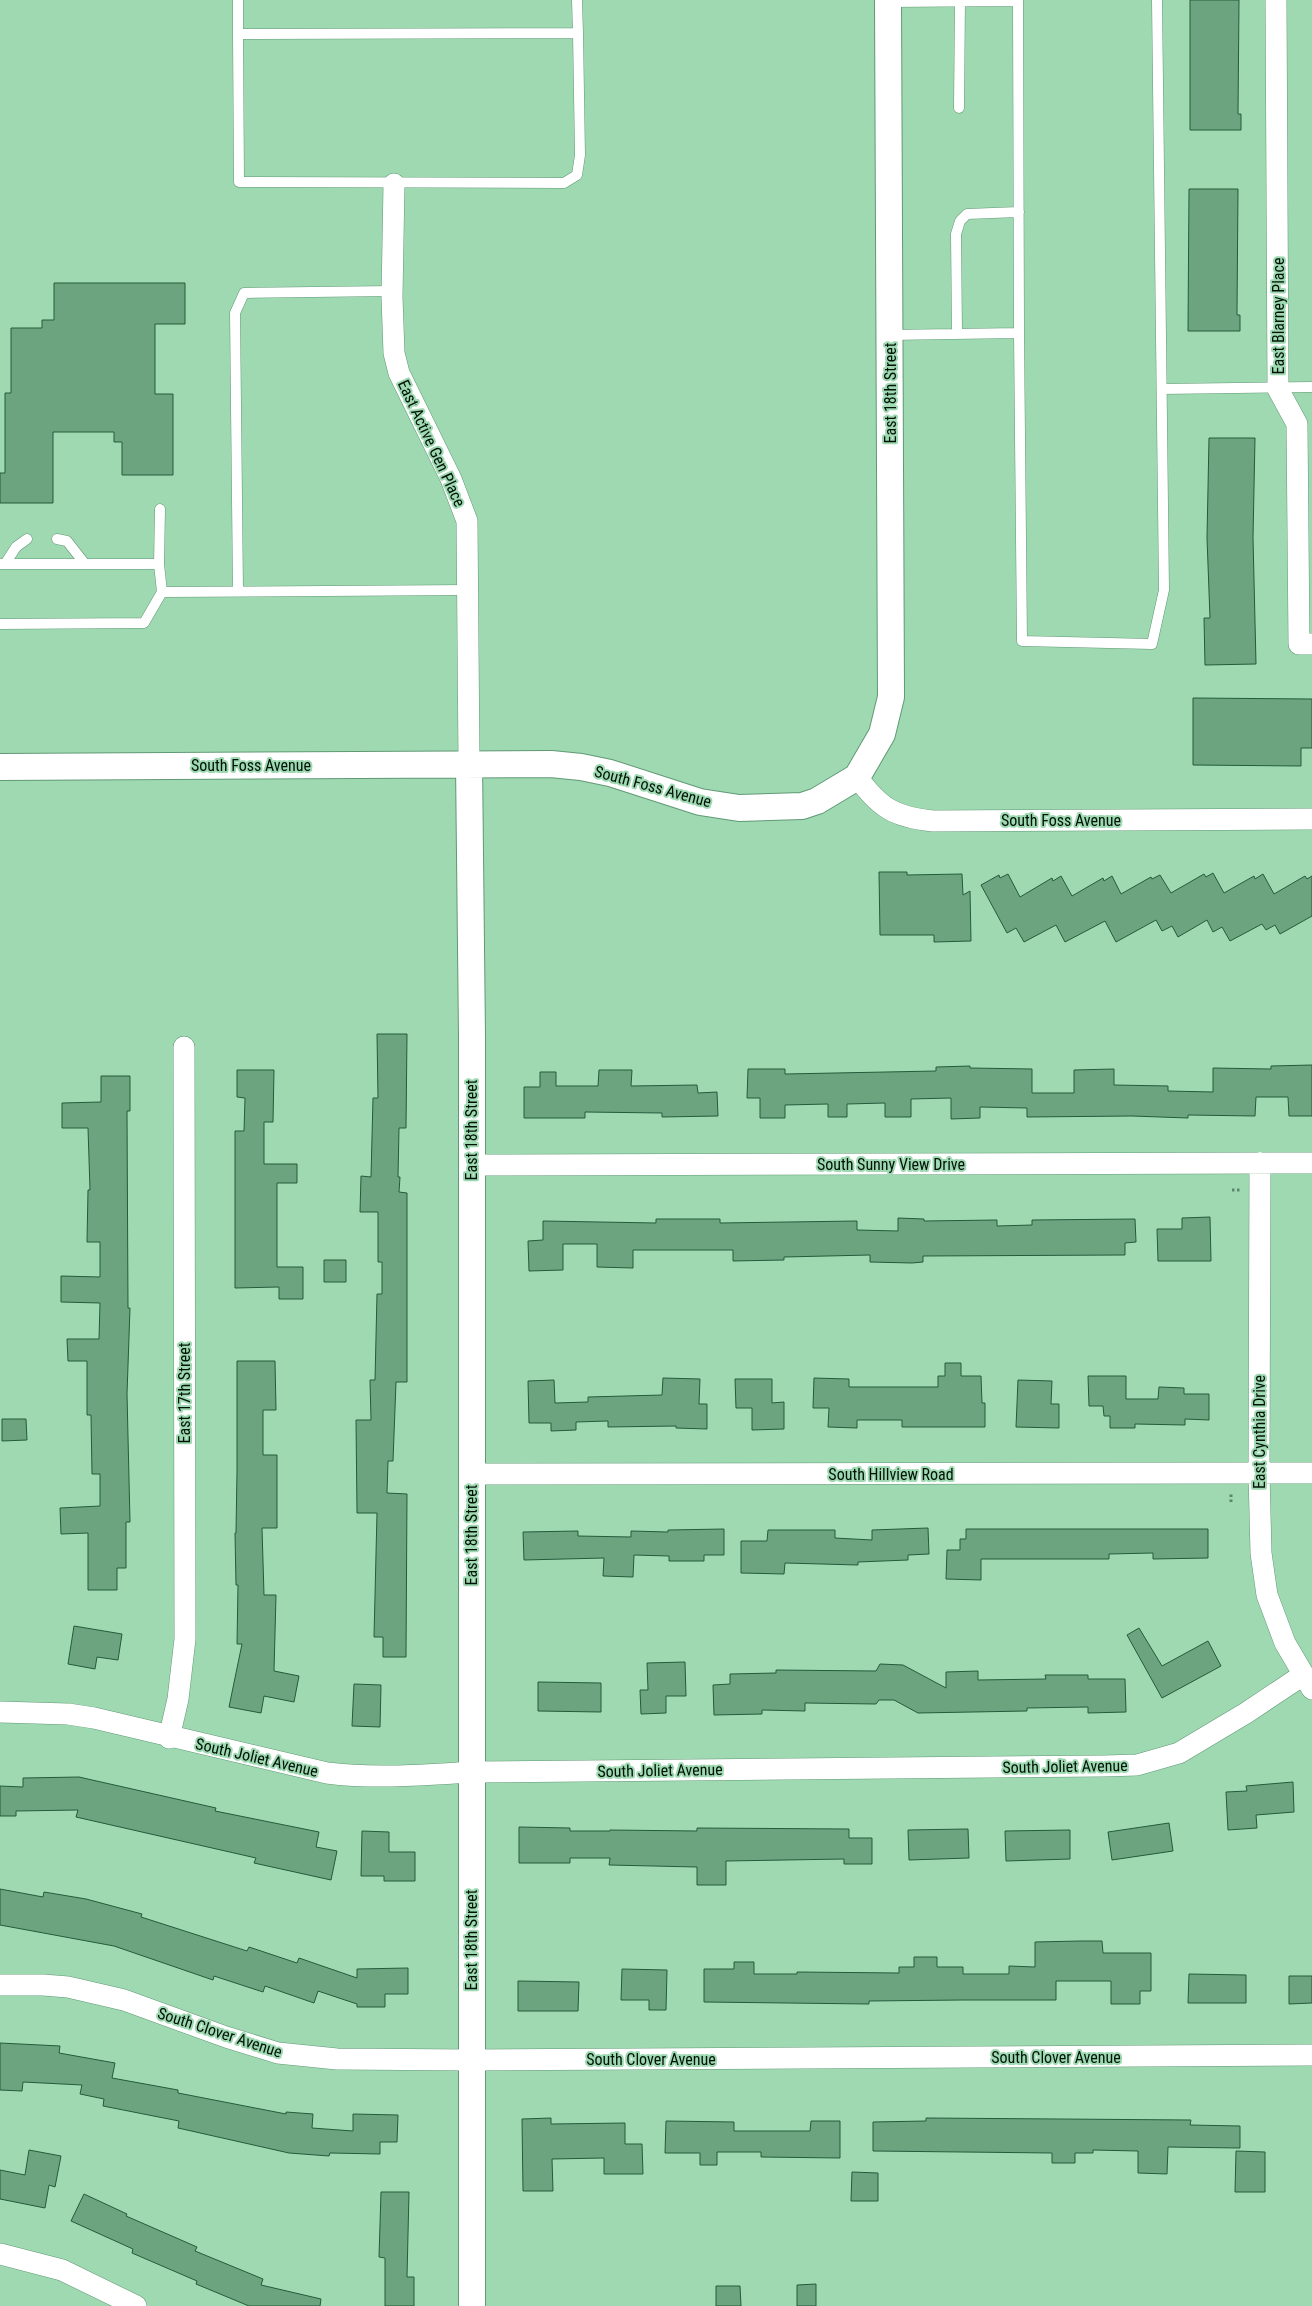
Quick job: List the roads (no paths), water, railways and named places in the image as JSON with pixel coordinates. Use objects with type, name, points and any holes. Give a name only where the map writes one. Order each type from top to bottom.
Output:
[{"type":"street","name":"East Blarney Place","points":[[1276,0],[1278,389],[1297,424],[1305,521],[1298,644],[1312,644]]},
{"type":"street","name":"East 18th Street","points":[[857,777],[882,734],[891,697],[888,1]]},
{"type":"street","name":"East Active Gen Place","points":[[394,184],[392,290],[394,353],[399,373],[451,480],[467,521],[468,763]]},
{"type":"street","name":"East 18th Street","points":[[468,763],[471,1165],[472,2306]]},
{"type":"street","name":"South Foss Avenue","points":[[0,767],[468,763],[581,767],[610,773],[700,802],[739,808],[802,806],[817,801],[857,777],[884,808],[908,817],[933,821],[1312,818]]},
{"type":"street","name":"East 17th Street","points":[[169,1738],[178,1699],[185,1639],[184,1047]]},
{"type":"street","name":"East Cynthia Drive","points":[[1260,1163],[1259,1473],[1261,1553],[1267,1595],[1285,1643],[1307,1682]]},
{"type":"street","name":"South Sunny View Drive","points":[[471,1165],[1312,1163]]},
{"type":"street","name":"South Hillview Road","points":[[471,1474],[1312,1473]]},
{"type":"street","name":"South Joliet Avenue","points":[[0,1712],[68,1714],[94,1718],[169,1738],[327,1773],[351,1776],[402,1776],[472,1772],[1137,1765],[1180,1753],[1246,1713],[1307,1682]]},
{"type":"street","name":"South Clover Avenue","points":[[0,1985],[68,1987],[124,2000],[226,2037],[278,2053],[337,2059],[471,2060],[1312,2055]]},
{"type":"street","points":[[0,2254],[62,2270],[136,2306]]},
{"type":"lane","points":[[238,0],[239,182],[394,184],[564,184],[577,175],[580,155],[577,0]]},
{"type":"lane","points":[[888,1],[1018,0],[1022,641],[1152,644],[1164,590],[1157,0]]},
{"type":"lane","points":[[959,108],[960,1]]},
{"type":"lane","points":[[238,34],[578,33]]},
{"type":"lane","points":[[957,333],[956,234],[960,221],[967,214],[1019,212]]},
{"type":"lane","points":[[238,591],[234,313],[244,293],[392,290]]},
{"type":"lane","points":[[889,335],[1019,334]]},
{"type":"lane","points":[[1162,389],[1278,389],[1312,387]]},
{"type":"lane","points":[[0,624],[144,623],[162,592],[159,564],[160,509]]},
{"type":"lane","points":[[3,564],[16,547],[27,539]]},
{"type":"lane","points":[[57,539],[66,541],[85,564]]},
{"type":"lane","points":[[3,564],[159,564]]},
{"type":"lane","points":[[162,592],[468,590]]}]
